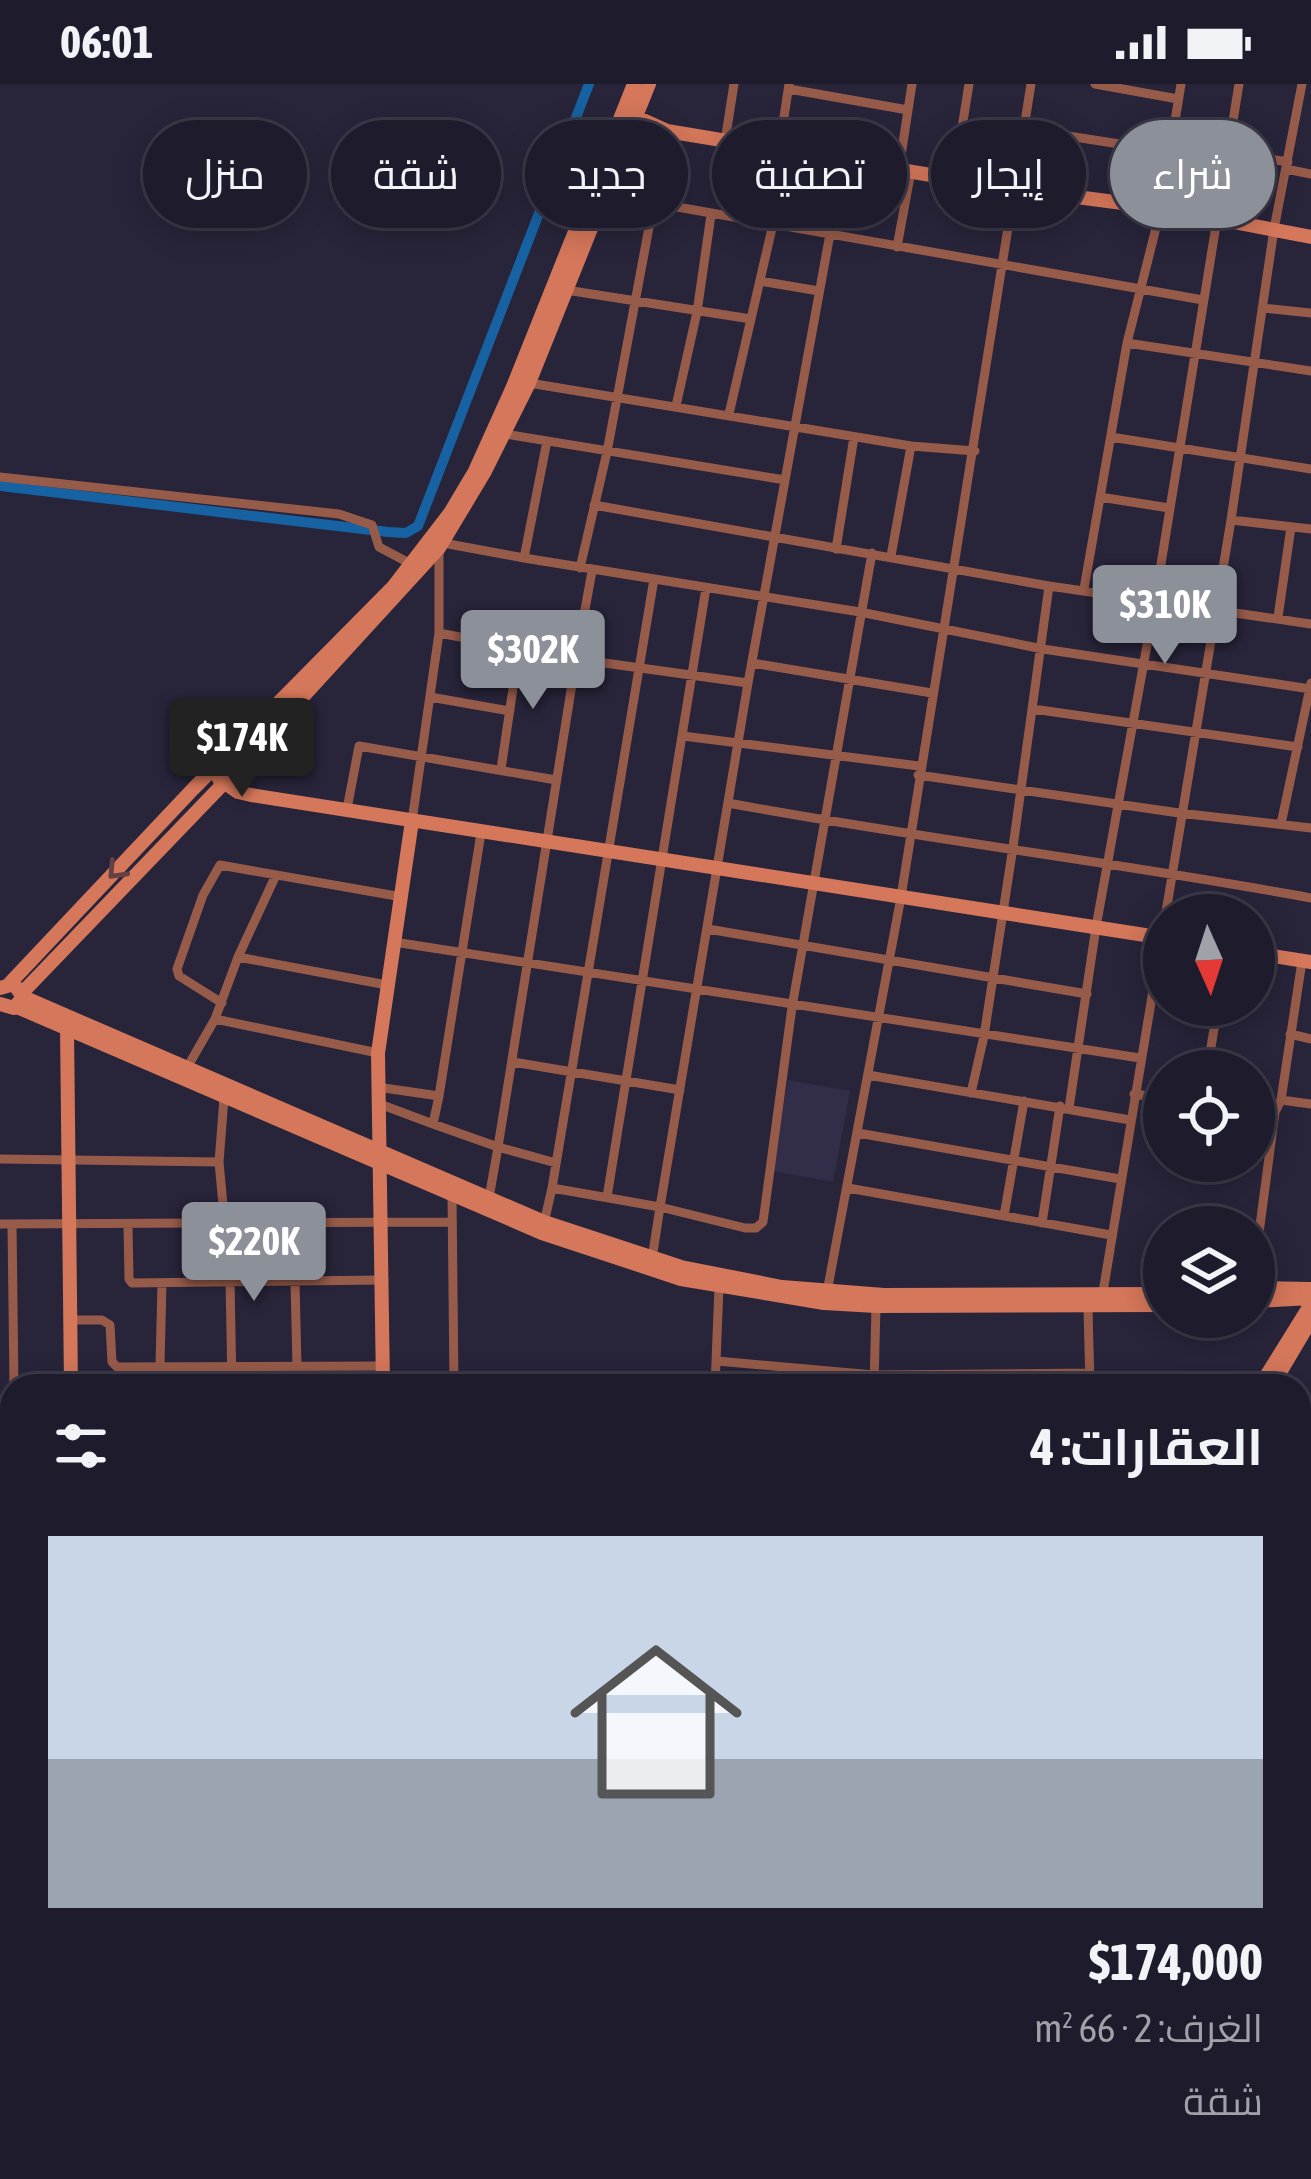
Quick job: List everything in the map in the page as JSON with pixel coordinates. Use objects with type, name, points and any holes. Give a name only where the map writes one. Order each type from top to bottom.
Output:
[{"type":"main road","points":[[10,1000],[210,797],[231,788],[417,567],[490,437],[634,84]]},
{"type":"main road","points":[[635,120],[650,84]]},
{"type":"main road","points":[[636,117],[643,120]]},
{"type":"main road","points":[[10,1000],[193,789],[441,546],[529,383],[591,228]]},
{"type":"main road","points":[[1269,228],[1311,237]]},
{"type":"main road","points":[[210,773],[231,788],[481,833],[1143,935]]},
{"type":"main road","points":[[193,789],[210,797]]},
{"type":"main road","points":[[383,1374],[378,1053],[412,820]]},
{"type":"main road","points":[[1275,957],[1306,962]]},
{"type":"main road","points":[[10,1000],[224,1098],[489,1198],[543,1228],[652,1259],[876,1306],[1097,1303],[1143,1297]]},
{"type":"main road","points":[[10,1000],[188,1066],[452,1195],[681,1279],[825,1298],[1003,1297],[1143,1304]]},
{"type":"main road","points":[[67,1028],[71,1374]]},
{"type":"main road","points":[[1275,1291],[1311,1297]]},
{"type":"main road","points":[[1275,1300],[1311,1297]]},
{"type":"main road","points":[[1267,1374],[1311,1297]]},
{"type":"main road","points":[[1279,1374],[1311,1320]]},
{"type":"street","points":[[728,120],[734,84]]},
{"type":"street","points":[[907,130],[912,84]]},
{"type":"street","points":[[964,120],[970,84]]},
{"type":"street","points":[[1025,120],[1028,84]]},
{"type":"street","points":[[1095,84],[1178,99]]},
{"type":"street","points":[[1175,120],[1180,84]]},
{"type":"street","points":[[1233,120],[1239,84]]},
{"type":"street","points":[[1167,894],[1231,520],[1274,229],[1302,84]]},
{"type":"street","points":[[783,120],[789,87],[908,110]]},
{"type":"street","points":[[1275,163],[1311,174]]},
{"type":"street","points":[[676,406],[697,312],[711,215],[688,211]]},
{"type":"street","points":[[580,568],[650,228]]},
{"type":"street","points":[[729,414],[772,228]]},
{"type":"street","points":[[796,228],[1203,300]]},
{"type":"street","points":[[897,247],[899,228]]},
{"type":"street","points":[[825,1298],[901,897],[1009,228]]},
{"type":"street","points":[[1084,589],[1127,343],[1156,228]]},
{"type":"street","points":[[1042,1223],[1079,1050],[1096,927],[1217,228]]},
{"type":"street","points":[[652,1259],[748,683],[830,234]]},
{"type":"street","points":[[760,281],[819,291]]},
{"type":"street","points":[[566,290],[752,320]]},
{"type":"street","points":[[1262,308],[1311,313]]},
{"type":"street","points":[[1127,343],[1311,371]]},
{"type":"street","points":[[529,383],[911,446],[975,452]]},
{"type":"street","points":[[505,434],[785,480]]},
{"type":"street","points":[[836,549],[854,436]]},
{"type":"street","points":[[1111,436],[1311,470]]},
{"type":"street","points":[[524,558],[547,441]]},
{"type":"street","points":[[891,556],[911,446]]},
{"type":"street","points":[[0,477],[339,514],[375,528],[381,549],[417,567]]},
{"type":"street","points":[[1100,497],[1169,508]]},
{"type":"street","points":[[594,505],[1049,586],[1311,624]]},
{"type":"street","points":[[1231,520],[1311,529]]},
{"type":"street","points":[[1278,617],[1291,527]]},
{"type":"street","points":[[412,820],[439,633],[441,546],[860,611],[1042,649],[1311,687],[1281,824]]},
{"type":"street","points":[[552,1188],[745,1228],[763,1222],[792,1007],[872,554]]},
{"type":"street","points":[[489,1198],[592,571]]},
{"type":"street","points":[[543,1228],[654,579]]},
{"type":"street","points":[[970,1093],[984,1036],[1049,586]]},
{"type":"street","points":[[607,1196],[706,588]]},
{"type":"street","points":[[439,633],[748,683]]},
{"type":"street","points":[[502,770],[520,648]]},
{"type":"street","points":[[752,663],[932,693]]},
{"type":"street","points":[[430,697],[511,711]]},
{"type":"street","points":[[1033,710],[1298,747]]},
{"type":"street","points":[[683,736],[837,756],[1179,813],[1311,827]]},
{"type":"street","points":[[347,809],[359,746],[556,780]]},
{"type":"street","points":[[728,803],[826,823],[1013,847],[1311,898]]},
{"type":"street","points":[[433,1124],[481,833]]},
{"type":"street","points":[[222,1003],[177,973],[203,895],[220,866],[402,897]]},
{"type":"street","points":[[188,1066],[215,1019],[276,874]]},
{"type":"street","points":[[708,929],[1087,994]]},
{"type":"street","points":[[394,942],[1140,1058]]},
{"type":"street","points":[[238,957],[387,985]]},
{"type":"street","points":[[1275,1112],[1306,962]]},
{"type":"street","points":[[215,1019],[378,1053]]},
{"type":"street","points":[[1080,1374],[1090,1373],[1097,1303],[1146,1026]]},
{"type":"street","points":[[1290,1034],[1311,1039]]},
{"type":"street","points":[[513,1062],[680,1090]]},
{"type":"street","points":[[868,1075],[1130,1120]]},
{"type":"street","points":[[1134,1094],[1143,1096]]},
{"type":"street","points":[[377,1095],[439,1096]]},
{"type":"street","points":[[377,1095],[433,1124],[556,1163]]},
{"type":"street","points":[[224,1098],[219,1162],[230,1281],[232,1374]]},
{"type":"street","points":[[1281,1100],[1311,1104]]},
{"type":"street","points":[[1004,1216],[1024,1101]]},
{"type":"street","points":[[858,1133],[1120,1179]]},
{"type":"street","points":[[0,1159],[219,1162]]},
{"type":"street","points":[[848,1188],[1111,1235]]},
{"type":"street","points":[[452,1195],[454,1374]]},
{"type":"street","points":[[14,1374],[14,1282],[6,1224],[451,1222]]},
{"type":"street","points":[[128,1225],[130,1281],[384,1280]]},
{"type":"street","points":[[0,1281],[14,1282]]},
{"type":"street","points":[[295,1281],[297,1366]]},
{"type":"street","points":[[160,1366],[162,1283]]},
{"type":"street","points":[[716,1374],[718,1287]]},
{"type":"street","points":[[874,1374],[876,1306]]},
{"type":"street","points":[[70,1320],[106,1322],[112,1330],[114,1366],[383,1366]]},
{"type":"street","points":[[0,1337],[14,1337]]},
{"type":"street","points":[[717,1361],[819,1374]]},
{"type":"street","points":[[129,1367],[129,1374]]},
{"type":"shaded area","points":[[788,1080],[850,1091],[833,1182],[772,1171]]},
{"type":"waterway","points":[[0,486],[388,532],[406,533],[418,526],[589,84]]}]
